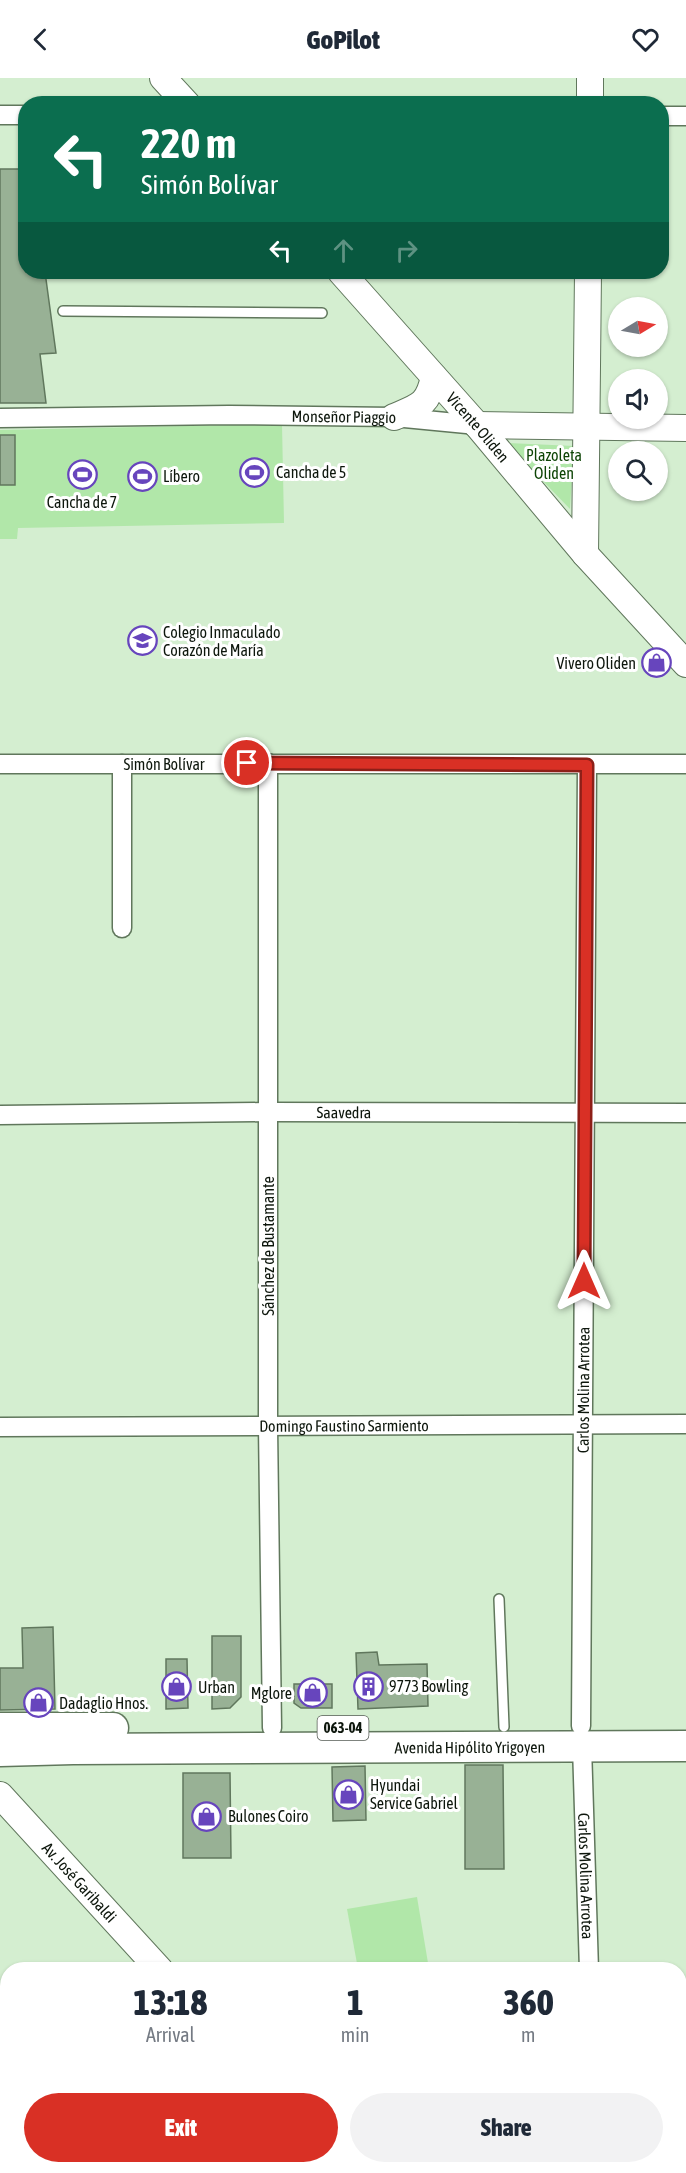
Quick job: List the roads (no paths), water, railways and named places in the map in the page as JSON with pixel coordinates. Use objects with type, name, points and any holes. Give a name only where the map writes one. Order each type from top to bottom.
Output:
[{"type":"main road","name":"Avenida Hipólito Yrigoyen","points":[[0,1751],[582,1736],[686,1725]]},
{"type":"main road","name":"Avenida Hipólito Yrigoyen","points":[[0,1728],[504,1727],[686,1746]]},
{"type":"street","points":[[163,78],[180,96]]},
{"type":"street","points":[[590,78],[590,96]]},
{"type":"street","points":[[0,115],[18,115]]},
{"type":"street","points":[[669,116],[686,116]]},
{"type":"street","name":"Vicente Oliden","points":[[347,279],[477,425],[585,554],[686,664]]},
{"type":"street","points":[[585,554],[588,279]]},
{"type":"street","points":[[394,417],[421,406],[430,395],[434,377]]},
{"type":"street","name":"Monseñor Piaggio","points":[[0,418],[218,415],[394,417],[477,425],[686,428]]},
{"type":"street","name":"Sánchez de Bustamante","points":[[268,763],[268,1426],[272,1728]]},
{"type":"street","name":"Simón Bolívar","points":[[0,764],[686,764]]},
{"type":"street","points":[[122,764],[122,928]]},
{"type":"street","name":"Carlos Molina Arrotea","points":[[587,765],[582,1736],[589,1962]]},
{"type":"street","name":"Saavedra","points":[[0,1116],[267,1112],[686,1113]]},
{"type":"street","name":"Domingo Faustino Sarmiento","points":[[0,1427],[686,1424]]},
{"type":"street","name":"Av. José Garibaldi","points":[[0,1795],[153,1962]]},
{"type":"lane","points":[[63,311],[322,313]]},
{"type":"lane","points":[[499,1599],[504,1727]]},
{"type":"place","name":"Cancha de 5","points":[[255,472]]},
{"type":"place","name":"Cancha de 7","points":[[82,474]]},
{"type":"place","name":"Líbero","points":[[142,476]]},
{"type":"place","name":"Colegio Inmaculado Corazón de María","points":[[142,641]]},
{"type":"place","name":"Vivero Oliden","points":[[657,663]]},
{"type":"place","name":"9773 Bowling","points":[[368,1686]]},
{"type":"place","name":"Urban","points":[[177,1687]]},
{"type":"place","name":"Mglore","points":[[313,1693]]},
{"type":"place","name":"Dadaglio Hnos.","points":[[38,1703]]},
{"type":"place","name":"Hyundai Service Gabriel","points":[[349,1794]]},
{"type":"place","name":"Bulones Coiro","points":[[207,1816]]},
{"type":"park label","name":"Plazoleta Oliden","points":[[554,464]]}]
